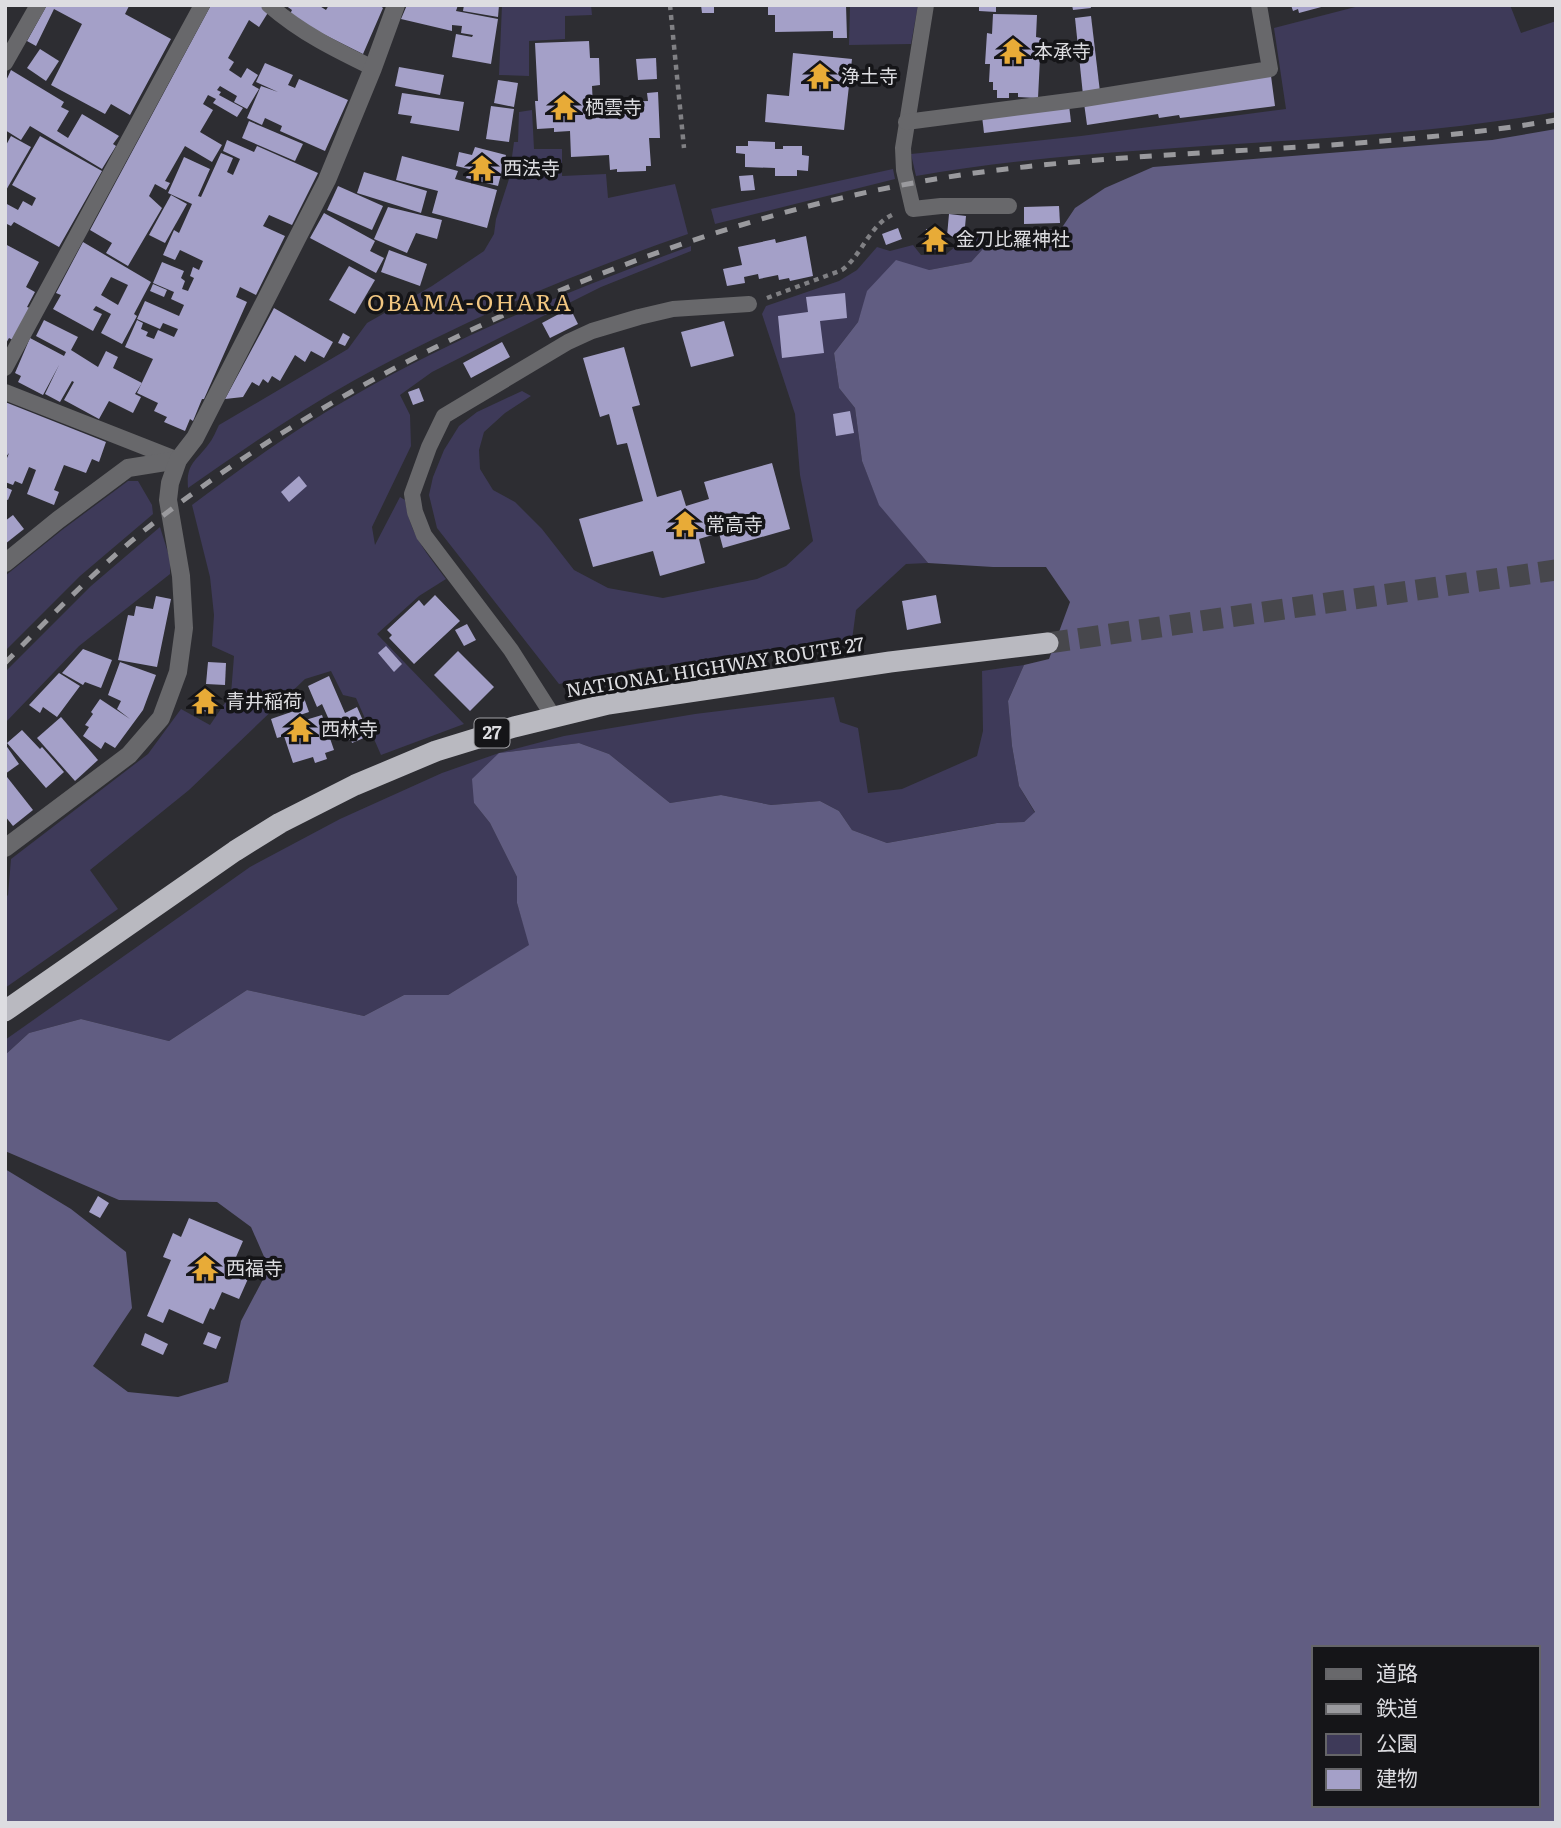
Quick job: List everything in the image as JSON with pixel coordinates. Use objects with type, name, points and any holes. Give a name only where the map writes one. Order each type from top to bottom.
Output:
[{"type":"highway","name":"NATIONAL HIGHWAY ROUTE 27","points":[[5,1011],[235,851],[320,802],[436,751],[553,716],[657,695],[1048,643]]},
{"type":"street","points":[[5,848],[129,755],[161,718],[178,672],[184,628],[181,576],[168,500],[170,483],[178,460],[195,438],[327,180],[396,5]]},
{"type":"street","points":[[5,563],[128,468],[178,460]]},
{"type":"lane","points":[[5,63],[38,5]]},
{"type":"lane","points":[[5,368],[202,5]]},
{"type":"lane","points":[[269,5],[291,24],[329,47],[373,68]]},
{"type":"lane","points":[[926,5],[903,148],[904,170],[913,209],[941,206],[1009,206]]},
{"type":"lane","points":[[906,122],[1084,99],[1270,69],[1259,5]]},
{"type":"lane","points":[[553,716],[511,650],[424,535],[415,512],[412,494],[429,447],[444,416],[568,342],[615,324],[673,309],[749,304]]},
{"type":"lane","points":[[5,392],[178,460]]},
{"type":"path","points":[[670,5],[684,148]]},
{"type":"path","points":[[749,304],[842,270],[852,263],[877,226],[888,216],[913,209]]},
{"type":"green space","points":[[502,5],[591,5],[592,15],[565,16],[565,39],[529,41],[529,76],[499,75]]},
{"type":"green space","points":[[850,5],[918,5],[911,44],[849,45]]},
{"type":"green space","points":[[1363,5],[1510,5],[1521,33],[1556,21],[1556,112],[1396,132],[1155,149],[995,164],[916,176],[911,154],[1081,136],[1286,109],[1274,28]]},
{"type":"green space","points":[[532,110],[534,149],[562,149],[562,176],[606,174],[608,198],[675,184],[688,234],[517,300],[393,359],[311,406],[188,488],[190,468],[210,443],[219,425],[348,349],[367,323],[432,286],[484,251],[494,234],[509,179],[514,142],[518,142],[519,112]]},
{"type":"green space","points":[[893,169],[895,179],[715,224],[711,209]]},
{"type":"green space","points":[[1000,230],[971,262],[929,270],[868,291],[858,322],[834,353],[839,388],[855,408],[862,461],[879,504],[928,563],[906,564],[856,610],[852,640],[745,657],[640,668],[559,684],[437,528],[429,495],[444,450],[459,426],[477,412],[522,391],[531,396],[505,413],[484,432],[479,450],[480,469],[493,490],[515,502],[542,529],[574,570],[608,588],[663,598],[757,579],[786,566],[813,541],[800,475],[795,414],[762,314],[766,306],[839,281],[857,270],[877,247],[890,251],[913,245],[921,255],[946,255],[964,243]]},
{"type":"green space","points":[[691,246],[691,251],[601,287],[432,372],[400,395],[410,415],[411,446],[372,527],[375,545],[400,497],[405,500],[407,512],[420,542],[446,579],[419,596],[377,634],[464,724],[381,755],[356,698],[343,695],[331,671],[305,679],[189,790],[90,870],[118,909],[5,988],[5,898],[8,895],[11,859],[148,754],[181,709],[210,725],[231,694],[234,656],[212,646],[214,615],[210,577],[192,505],[292,434],[395,373],[520,313]]},
{"type":"green space","points":[[128,481],[138,481],[152,505],[153,514],[80,576],[5,651],[5,576]]},
{"type":"green space","points":[[160,527],[170,559],[170,574],[79,646],[5,723],[5,672],[91,586]]},
{"type":"green space","points":[[1024,665],[1008,701],[1019,786],[1035,813],[1024,822],[996,823],[887,843],[852,830],[839,811],[820,801],[771,805],[721,795],[670,803],[609,754],[579,743],[499,753],[564,736],[695,714],[834,697],[840,722],[858,728],[868,793],[902,789],[977,756],[983,731],[982,671]]},
{"type":"green space","points":[[499,753],[474,803],[490,823],[517,877],[517,903],[530,945],[448,995],[404,995],[364,1016],[247,990],[169,1041],[81,1019],[29,1033],[5,1055],[5,1040],[250,867],[340,819],[442,773]]},
{"type":"shaded area","points":[[1556,129],[1556,1823],[5,1823],[5,1169],[71,1209],[126,1252],[132,1308],[93,1366],[128,1392],[178,1397],[228,1382],[241,1321],[269,1268],[251,1227],[217,1202],[119,1200],[5,1151],[5,1055],[29,1033],[81,1019],[169,1041],[247,990],[364,1016],[404,995],[448,995],[529,945],[517,903],[517,877],[490,823],[474,803],[472,779],[499,753],[579,743],[609,754],[670,803],[721,795],[771,805],[820,801],[839,811],[852,830],[887,843],[997,823],[1024,822],[1035,812],[1019,786],[1008,701],[1024,665],[1049,659],[1070,602],[1046,567],[928,563],[879,505],[862,461],[855,408],[839,388],[834,353],[858,322],[867,291],[896,260],[929,270],[971,262],[1000,230],[1061,229],[1075,208],[1105,188],[1153,167],[1492,140]]},
{"type":"building","points":[[47,5],[127,5],[129,6],[125,14],[171,39],[130,115],[111,104],[105,114],[51,85],[82,24],[54,9],[36,46],[27,41]]},
{"type":"building","points":[[211,5],[260,5],[269,11],[259,27],[249,20],[228,58],[234,62],[229,70],[241,78],[247,68],[258,75],[252,85],[259,89],[247,109],[234,102],[237,96],[220,86],[217,90],[221,92],[219,95],[243,108],[237,117],[213,103],[216,99],[208,95],[203,104],[213,110],[200,132],[222,145],[212,162],[185,146],[165,181],[170,183],[166,190],[155,184],[149,196],[162,208],[128,266],[106,253],[112,243],[90,230]]},
{"type":"building","points":[[285,5],[318,5],[326,10],[329,5],[379,5],[383,8],[363,54],[290,14],[292,10]]},
{"type":"building","points":[[407,5],[458,5],[456,11],[498,19],[491,64],[452,57],[456,34],[473,35],[461,33],[462,26],[452,25],[452,31],[401,19]]},
{"type":"building","points":[[464,5],[499,5],[498,17],[463,11]]},
{"type":"building","points":[[701,5],[714,5],[714,13],[702,13]]},
{"type":"building","points":[[768,5],[846,5],[847,38],[833,38],[833,31],[775,32],[775,15],[768,15]]},
{"type":"building","points":[[979,5],[996,5],[996,12],[979,11]]},
{"type":"building","points":[[1072,5],[1090,5],[1091,8],[1073,10]]},
{"type":"building","points":[[1291,5],[1325,6],[1299,13],[1298,9],[1293,11]]},
{"type":"building","name":"本承寺","points":[[993,14],[1037,15],[1036,37],[1041,38],[1038,98],[1018,97],[1018,93],[1009,93],[1009,98],[997,98],[993,82],[989,82],[990,64],[985,64],[987,33],[992,34]]},
{"type":"building","points":[[1091,16],[1100,92],[1083,95],[1075,18]]},
{"type":"building","name":"栖雲寺","points":[[589,41],[590,58],[599,58],[600,85],[592,86],[593,108],[622,106],[622,102],[648,101],[647,93],[658,92],[660,138],[649,138],[651,166],[646,166],[646,171],[610,170],[609,155],[571,157],[570,131],[537,129],[535,43]]},
{"type":"building","points":[[40,49],[59,61],[46,81],[27,68]]},
{"type":"building","name":"浄土寺","points":[[793,53],[852,59],[844,130],[765,122],[767,94],[789,96]]},
{"type":"building","points":[[656,58],[657,79],[638,80],[636,59]]},
{"type":"building","points":[[265,63],[293,75],[288,85],[295,88],[299,79],[348,100],[325,151],[280,131],[282,126],[265,118],[262,125],[247,118],[261,86],[278,92],[256,82]]},
{"type":"building","points":[[399,67],[444,75],[440,95],[395,86]]},
{"type":"building","points":[[11,70],[64,102],[61,107],[69,111],[57,131],[68,138],[82,114],[119,136],[102,169],[30,126],[21,140],[5,130],[5,83]]},
{"type":"building","points":[[1271,76],[1275,106],[1180,118],[1179,115],[1159,118],[1158,114],[1087,125],[1084,103]]},
{"type":"building","points":[[498,80],[518,83],[514,107],[494,103]]},
{"type":"building","points":[[402,93],[464,102],[459,131],[410,123],[412,116],[398,114]]},
{"type":"building","points":[[1069,105],[1071,122],[984,133],[982,116]]},
{"type":"building","points":[[491,106],[514,109],[509,142],[486,139]]},
{"type":"building","points":[[249,121],[303,144],[295,161],[242,138]]},
{"type":"building","points":[[11,136],[31,147],[5,192],[5,147]]},
{"type":"building","points":[[40,136],[102,171],[59,247],[14,222],[11,226],[5,223],[5,203],[18,210],[23,201],[32,206],[36,198],[12,185]]},
{"type":"building","points":[[227,140],[254,152],[257,146],[318,173],[292,225],[269,215],[263,226],[285,236],[256,295],[240,287],[236,297],[247,302],[204,399],[185,431],[164,422],[167,417],[154,411],[158,403],[137,393],[153,359],[125,347],[137,320],[143,323],[141,329],[148,332],[146,336],[154,339],[158,330],[174,337],[178,329],[163,323],[160,329],[137,319],[145,301],[179,316],[184,305],[171,299],[174,292],[153,283],[162,262],[184,271],[181,278],[185,281],[182,289],[188,291],[194,278],[190,276],[193,267],[199,270],[203,261],[180,250],[175,260],[163,255],[174,230],[179,233],[192,204],[168,193],[184,157],[210,169],[198,196],[201,197],[221,153],[233,158],[227,172],[233,175],[240,159],[223,151]]},
{"type":"building","points":[[748,141],[775,142],[775,149],[802,146],[802,155],[809,156],[808,171],[797,170],[797,176],[775,176],[775,168],[745,167],[745,154],[736,153],[736,146],[748,146]]},
{"type":"building","name":"西法寺","points":[[475,147],[506,155],[498,186],[466,178],[469,169],[456,166],[459,152],[472,155]]},
{"type":"building","points":[[402,156],[458,171],[455,179],[497,190],[487,228],[432,213],[438,191],[396,180]]},
{"type":"building","points":[[364,172],[427,191],[421,213],[357,193]]},
{"type":"building","points":[[753,175],[755,190],[741,191],[739,176]]},
{"type":"building","points":[[338,186],[383,206],[372,230],[327,210]]},
{"type":"building","points":[[171,195],[187,204],[165,243],[149,235]]},
{"type":"building","points":[[1059,206],[1060,223],[1024,224],[1024,207]]},
{"type":"building","points":[[388,207],[442,220],[437,239],[416,233],[407,253],[374,239]]},
{"type":"building","points":[[324,213],[375,241],[370,251],[384,258],[376,273],[310,238]]},
{"type":"building","points":[[949,214],[966,216],[964,238],[947,236]]},
{"type":"building","points":[[898,228],[902,239],[886,245],[882,234]]},
{"type":"building","name":"金刀比羅神社","points":[[926,229],[944,230],[943,250],[925,249]]},
{"type":"building","points":[[806,236],[813,276],[790,281],[789,278],[779,280],[778,275],[759,279],[758,274],[744,277],[745,283],[727,286],[723,269],[742,265],[738,247],[775,239],[776,243]]},
{"type":"building","points":[[83,242],[151,282],[122,344],[101,333],[111,314],[96,306],[93,310],[102,314],[93,331],[53,309],[61,295],[56,293]],"holes":[[[111,277],[128,285],[118,305],[101,295]]]},
{"type":"building","points":[[5,244],[39,262],[26,287],[35,292],[27,307],[30,308],[13,340],[9,338],[5,345]]},
{"type":"building","points":[[389,250],[427,264],[420,286],[381,272]]},
{"type":"building","points":[[349,266],[375,280],[355,314],[329,300]]},
{"type":"building","points":[[153,284],[167,290],[164,297],[150,291]]},
{"type":"building","points":[[845,293],[847,318],[820,321],[824,353],[782,358],[778,316],[808,312],[806,297]]},
{"type":"building","points":[[274,308],[333,342],[324,358],[311,351],[305,362],[295,355],[280,381],[272,376],[268,383],[263,379],[259,386],[252,382],[243,397],[225,399]]},
{"type":"building","points":[[570,308],[578,324],[550,338],[542,323]]},
{"type":"building","points":[[44,320],[78,337],[71,350],[98,367],[106,351],[118,357],[113,368],[142,383],[135,394],[141,397],[133,413],[109,401],[99,419],[64,400],[74,382],[72,381],[60,402],[45,394],[59,365],[43,395],[18,382],[21,376],[15,373],[30,338],[64,356],[66,352],[36,336]]},
{"type":"building","points":[[724,321],[734,356],[691,367],[681,332]]},
{"type":"building","points":[[343,333],[350,337],[345,346],[338,343]]},
{"type":"building","points":[[502,342],[510,357],[471,378],[463,363]]},
{"type":"building","name":"常高寺","points":[[624,347],[640,405],[632,407],[657,497],[681,490],[686,506],[709,499],[704,482],[772,463],[790,529],[723,548],[719,533],[699,539],[705,563],[660,576],[653,551],[593,567],[579,519],[643,501],[627,443],[617,445],[609,414],[600,417],[583,358]]},
{"type":"building","points":[[419,388],[424,401],[413,405],[408,392]]},
{"type":"building","points":[[5,402],[106,442],[99,462],[92,459],[86,473],[64,465],[54,490],[59,492],[54,505],[27,494],[36,470],[29,467],[22,484],[15,481],[13,485],[5,482],[5,463],[9,453],[5,458]]},
{"type":"building","points":[[850,411],[854,433],[836,436],[833,414]]},
{"type":"building","points":[[299,476],[307,486],[289,502],[281,492]]},
{"type":"building","points":[[5,487],[12,490],[8,500],[5,499]]},
{"type":"building","points":[[13,515],[24,529],[5,544],[5,521]]},
{"type":"building","points":[[435,595],[460,621],[414,664],[389,638],[392,635],[387,630],[419,600],[424,606]]},
{"type":"building","points":[[936,595],[941,623],[907,630],[902,601]]},
{"type":"building","points":[[156,596],[171,599],[157,667],[118,660],[128,615],[134,616],[136,606],[153,609]]},
{"type":"building","points":[[467,624],[476,640],[464,646],[455,630]]},
{"type":"building","points":[[386,646],[402,664],[394,672],[378,653]]},
{"type":"building","points":[[83,649],[112,660],[101,688],[85,682],[83,685],[62,673]]},
{"type":"building","points":[[458,651],[494,687],[470,711],[434,675]]},
{"type":"building","points":[[120,662],[156,675],[143,710],[115,748],[105,742],[101,749],[83,736],[89,727],[85,725],[100,699],[130,719],[117,709],[121,701],[108,695]]},
{"type":"building","points":[[208,662],[226,663],[225,685],[206,684]]},
{"type":"building","points":[[59,673],[80,686],[57,717],[43,707],[40,713],[29,705]]},
{"type":"building","points":[[329,676],[345,713],[357,707],[368,732],[364,734],[366,737],[352,743],[351,739],[347,741],[338,719],[330,722],[322,704],[317,707],[308,686]]},
{"type":"building","name":"青井稲荷","points":[[204,690],[214,694],[206,712],[196,708]]},
{"type":"building","name":"西林寺","points":[[304,698],[309,712],[300,715],[302,721],[322,715],[334,750],[325,753],[327,759],[315,763],[313,757],[293,763],[284,736],[277,738],[271,719],[297,710],[294,701]]},
{"type":"building","points":[[61,717],[98,760],[75,781],[37,738]]},
{"type":"building","points":[[22,730],[40,749],[42,747],[64,772],[46,788],[7,743]]},
{"type":"building","points":[[5,744],[19,764],[5,774]]},
{"type":"building","points":[[7,777],[33,810],[13,826],[5,816]]},
{"type":"building","points":[[98,1196],[109,1203],[100,1218],[89,1212]]},
{"type":"building","name":"西福寺","points":[[189,1218],[243,1241],[233,1264],[251,1272],[239,1299],[222,1292],[214,1310],[210,1308],[203,1324],[169,1309],[163,1323],[147,1316],[171,1260],[163,1257],[173,1233],[181,1237]]},
{"type":"building","points":[[208,1332],[221,1337],[216,1349],[203,1344]]},
{"type":"building","points":[[145,1333],[168,1344],[163,1355],[141,1345]]},
{"type":"tunnel","points":[[1048,643],[1556,570]]},
{"type":"railway","points":[[5,663],[139,534],[203,486],[291,427],[430,350],[526,305],[640,259],[757,220],[816,204],[937,179],[998,170],[1137,157],[1417,138],[1556,120]]},
{"type":"place","name":"本承寺","points":[[1013,51]]},
{"type":"place","name":"浄土寺","points":[[820,76]]},
{"type":"place","name":"栖雲寺","points":[[564,107]]},
{"type":"place","name":"西法寺","points":[[482,168]]},
{"type":"place","name":"金刀比羅神社","points":[[935,239]]},
{"type":"place","name":"常高寺","points":[[685,524]]},
{"type":"place","name":"青井稲荷","points":[[205,701]]},
{"type":"place","name":"西林寺","points":[[300,729]]},
{"type":"place","name":"西福寺","points":[[205,1268]]},
{"type":"district","name":"OBAMA-OHARA","points":[[470,303]]}]
